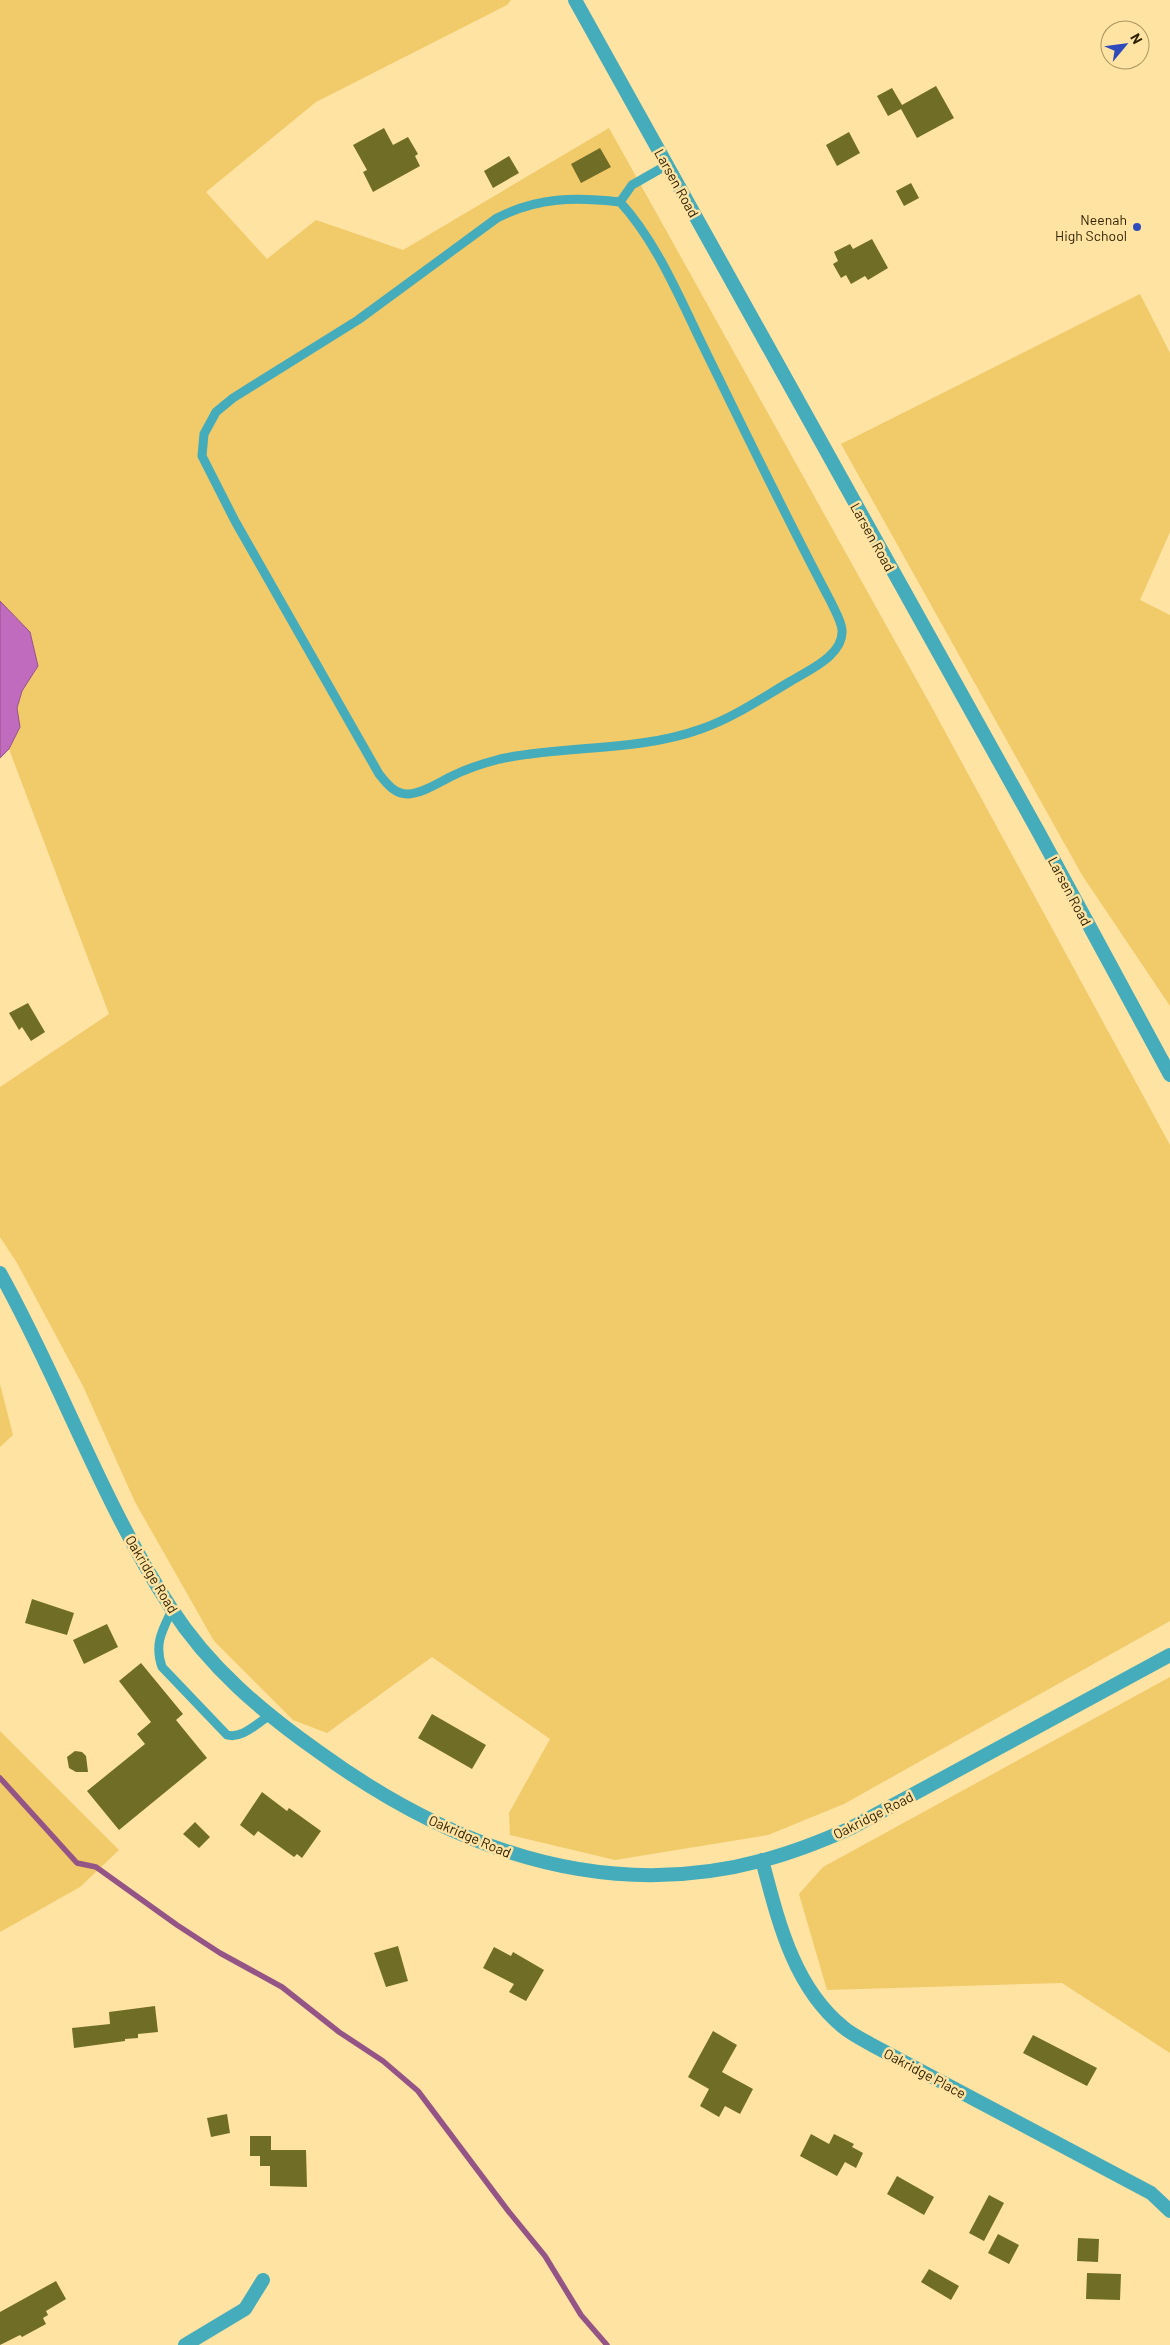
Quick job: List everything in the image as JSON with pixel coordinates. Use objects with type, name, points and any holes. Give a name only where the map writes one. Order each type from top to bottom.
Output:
[{"type":"street","name":"Larsen Road","points":[[575,0],[1039,833],[1170,1075]]},
{"type":"street","name":"Oakridge Road","points":[[0,1273],[14,1298],[128,1533],[172,1610],[212,1661],[268,1716],[376,1791],[446,1828],[486,1846],[529,1859],[575,1869],[622,1874],[658,1874],[712,1870],[762,1860],[810,1846],[851,1828],[1170,1654]]},
{"type":"street","name":"Oakridge Place","points":[[762,1860],[780,1926],[791,1954],[808,1987],[823,2007],[843,2027],[872,2046],[1151,2193],[1170,2211]]},
{"type":"street","points":[[184,2345],[245,2308],[263,2280]]},
{"type":"lane","points":[[620,202],[632,185],[667,166]]},
{"type":"lane","points":[[595,199],[620,202],[634,216],[645,233],[681,302],[840,620],[841,640],[836,649],[823,661],[738,713],[702,729],[670,738],[630,744],[527,754],[497,760],[459,773],[420,791],[400,793],[386,783],[379,774],[235,521],[202,456],[204,434],[216,412],[233,398],[358,320],[497,218],[518,207],[538,202],[595,199]]},
{"type":"lane","points":[[172,1610],[159,1638],[157,1654],[162,1667],[168,1674],[227,1734],[234,1737],[242,1734],[268,1716]]},
{"type":"shaded area","points":[[0,0],[511,0],[507,5],[316,102],[206,192],[267,259],[316,220],[403,250],[609,128],[930,704],[1170,1145],[1170,1621],[844,1804],[768,1835],[615,1860],[510,1835],[509,1813],[550,1739],[432,1657],[327,1733],[293,1720],[214,1641],[135,1502],[83,1386],[17,1263],[0,1237],[0,1087],[109,1014],[9,749],[20,727],[17,708],[22,691],[38,666],[30,632],[0,601]]},
{"type":"shaded area","points":[[1140,294],[1170,353],[1170,532],[1140,600],[1170,615],[1170,1006],[1082,875],[841,444]]},
{"type":"shaded area","points":[[0,601],[30,632],[38,666],[22,691],[17,708],[20,727],[9,749],[0,758]]},
{"type":"shaded area","points":[[0,1384],[13,1435],[0,1447]]},
{"type":"shaded area","points":[[1170,1677],[1170,2053],[1062,1983],[827,1990],[799,1894],[823,1867]]},
{"type":"shaded area","points":[[0,1731],[119,1850],[80,1887],[0,1932]]},
{"type":"building","points":[[936,86],[954,118],[917,138],[901,109],[888,116],[877,96],[892,88],[902,105]]},
{"type":"building","points":[[384,128],[393,145],[408,137],[418,154],[415,156],[420,166],[373,192],[363,172],[367,170],[353,145]]},
{"type":"building","points":[[849,132],[860,153],[837,166],[826,145]]},
{"type":"building","points":[[600,148],[611,167],[581,183],[571,164]]},
{"type":"building","points":[[509,156],[519,173],[493,188],[484,171]]},
{"type":"building","points":[[911,183],[919,198],[904,206],[896,191]]},
{"type":"building","points":[[872,239],[888,268],[868,280],[865,276],[851,284],[846,275],[841,278],[833,264],[838,261],[834,252],[850,244],[853,249]]},
{"type":"building","points":[[28,1003],[45,1032],[31,1041],[22,1027],[19,1030],[9,1013]]},
{"type":"building","points":[[32,1599],[74,1613],[67,1635],[25,1623]]},
{"type":"building","points":[[107,1624],[118,1647],[84,1664],[73,1640]]},
{"type":"building","points":[[141,1663],[183,1714],[176,1720],[207,1758],[119,1830],[87,1791],[145,1744],[137,1734],[151,1722],[119,1681]]},
{"type":"building","points":[[432,1714],[486,1745],[472,1769],[418,1738]]},
{"type":"building","points":[[75,1751],[82,1752],[86,1756],[88,1772],[76,1772],[69,1768],[67,1757]]},
{"type":"building","points":[[262,1792],[287,1811],[289,1808],[321,1831],[302,1858],[297,1854],[294,1857],[258,1831],[254,1836],[240,1825]]},
{"type":"building","points":[[195,1822],[210,1837],[199,1848],[183,1834]]},
{"type":"building","points":[[398,1946],[408,1981],[386,1987],[374,1953]]},
{"type":"building","points":[[494,1947],[511,1956],[513,1952],[544,1970],[526,2001],[509,1992],[514,1984],[483,1968]]},
{"type":"building","points":[[155,2006],[158,2032],[138,2034],[138,2038],[125,2039],[125,2041],[74,2048],[72,2028],[110,2024],[109,2012]]},
{"type":"building","points":[[713,2031],[737,2045],[722,2072],[753,2089],[740,2114],[725,2106],[719,2117],[700,2106],[709,2089],[688,2077]]},
{"type":"building","points":[[1033,2035],[1097,2068],[1087,2086],[1023,2053]]},
{"type":"building","points":[[227,2114],[230,2133],[211,2137],[207,2118]]},
{"type":"building","points":[[811,2134],[829,2144],[834,2134],[854,2144],[852,2147],[863,2153],[856,2168],[845,2162],[837,2176],[800,2156]]},
{"type":"building","points":[[250,2136],[271,2136],[271,2150],[306,2150],[307,2187],[270,2186],[270,2166],[260,2166],[260,2156],[250,2156]]},
{"type":"building","points":[[897,2176],[934,2197],[924,2215],[887,2194]]},
{"type":"building","points":[[989,2195],[1004,2203],[984,2241],[969,2233]]},
{"type":"building","points":[[998,2234],[1019,2245],[1009,2264],[988,2253]]},
{"type":"building","points":[[1078,2238],[1099,2239],[1098,2262],[1077,2261]]},
{"type":"building","points":[[929,2269],[959,2286],[951,2300],[921,2282]]},
{"type":"building","points":[[1087,2273],[1121,2274],[1120,2300],[1086,2299]]},
{"type":"building","points":[[56,2281],[66,2299],[46,2311],[48,2315],[43,2318],[46,2324],[22,2337],[20,2335],[0,2345],[0,2312]]},
{"type":"waterway","points":[[0,1778],[77,1863],[96,1867],[220,1953],[282,1987],[339,2032],[383,2061],[418,2091],[509,2212],[545,2256],[581,2315],[607,2345]]},
{"type":"place","name":"Neenah High School","points":[[1137,227]]}]
